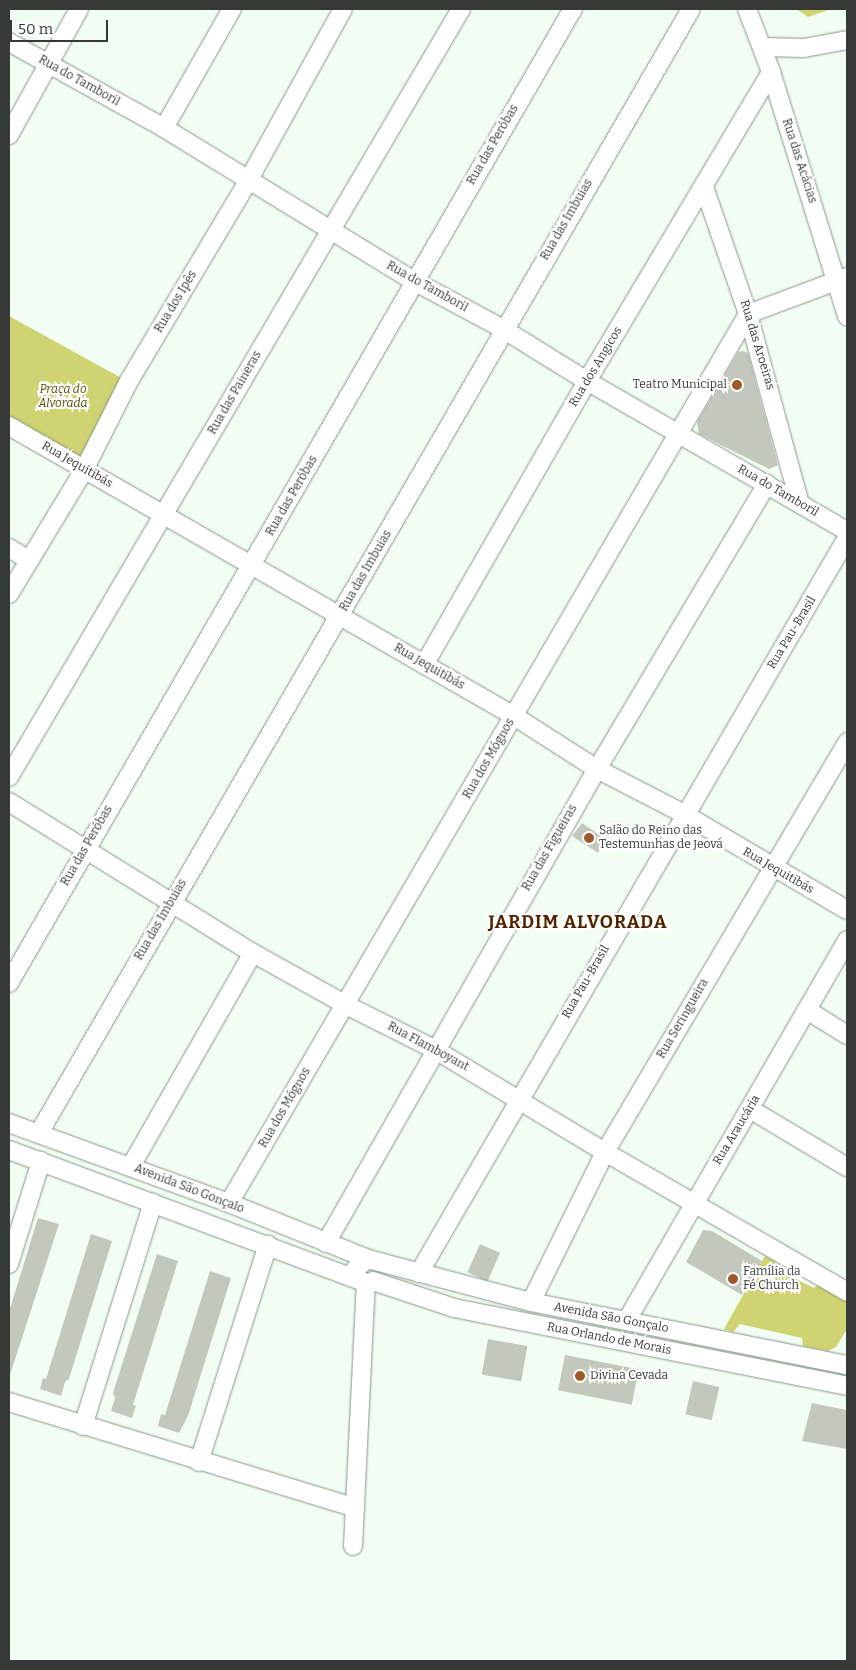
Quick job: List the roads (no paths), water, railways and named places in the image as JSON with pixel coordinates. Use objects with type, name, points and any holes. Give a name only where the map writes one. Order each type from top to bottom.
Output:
[{"type":"street","points":[[9,135],[50,65],[79,9]]},
{"type":"street","points":[[164,128],[232,9]]},
{"type":"street","name":"Rua dos Ipês","points":[[9,594],[84,470],[129,381],[248,181],[344,9]]},
{"type":"street","name":"Rua das Paineras","points":[[9,777],[461,9]]},
{"type":"street","name":"Rua das Peróbas","points":[[9,983],[86,847],[253,565],[414,281],[573,9]]},
{"type":"street","name":"Rua das Imbuias","points":[[39,1133],[170,903],[341,616],[503,329],[691,9]]},
{"type":"street","name":"Rua das Acácias","points":[[746,9],[771,72],[842,279],[847,316]]},
{"type":"street","points":[[762,47],[804,48],[847,40]]},
{"type":"street","name":"Rua do Tamboril","points":[[9,42],[164,128],[414,281],[503,329],[587,381],[847,531]]},
{"type":"street","name":"Rua dos Angicos","points":[[424,664],[587,381],[704,188],[736,127],[771,72]]},
{"type":"street","name":"Rua das Aroeiras","points":[[704,188],[748,314],[800,504]]},
{"type":"street","points":[[748,314],[842,279]]},
{"type":"street","name":"Rua dos Mógnos","points":[[229,1203],[514,716],[676,432],[748,314]]},
{"type":"street","name":"Rua Jequitibás","points":[[9,426],[84,470],[164,513],[514,716],[596,769],[684,814],[772,868],[847,910]]},
{"type":"street","name":"Rua das Figueiras","points":[[326,1243],[434,1049],[596,769],[767,484]]},
{"type":"street","name":"Rua Pau-Brasil","points":[[419,1273],[519,1097],[847,538]]},
{"type":"street","points":[[9,548],[29,560]]},
{"type":"street","name":"Rua Seringueira","points":[[531,1302],[605,1152],[847,742]]},
{"type":"street","name":"Rua Flamboyant","points":[[9,802],[86,847],[170,903],[253,953],[346,1005],[434,1049],[519,1097],[605,1152],[847,1292]]},
{"type":"street","name":"Rua Araucária","points":[[627,1320],[847,940]]},
{"type":"street","points":[[131,1166],[253,953]]},
{"type":"street","points":[[807,1010],[847,1035]]},
{"type":"street","points":[[750,1108],[847,1167]]},
{"type":"street","name":"Avenida São Gonçalo","points":[[9,1123],[229,1203],[372,1261],[531,1302],[847,1365]]},
{"type":"street","name":"Avenida São Gonçalo","points":[[9,1150],[365,1281]]},
{"type":"street","points":[[9,1264],[41,1161]]},
{"type":"street","points":[[83,1426],[153,1203]]},
{"type":"street","points":[[199,1462],[268,1245]]},
{"type":"street","points":[[353,1546],[365,1281],[359,1263],[372,1261]]},
{"type":"street","name":"Rua Orlando de Morais","points":[[365,1281],[454,1308],[847,1386]]},
{"type":"street","points":[[737,1364],[744,1344]]},
{"type":"street","points":[[9,1402],[199,1462],[355,1508]]},
{"type":"place","name":"Teatro Municipal","points":[[737,385]]},
{"type":"place","name":"Salão do Reino das Testemunhas de Jeová","points":[[589,838]]},
{"type":"place","name":"Família da Fé Church","points":[[733,1279]]},
{"type":"place","name":"Divina Cevada","points":[[580,1376]]},
{"type":"district","name":"JARDIM ALVORADA","points":[[578,922]]},
{"type":"park label","name":"Praça do Alvorada","points":[[63,397]]}]
